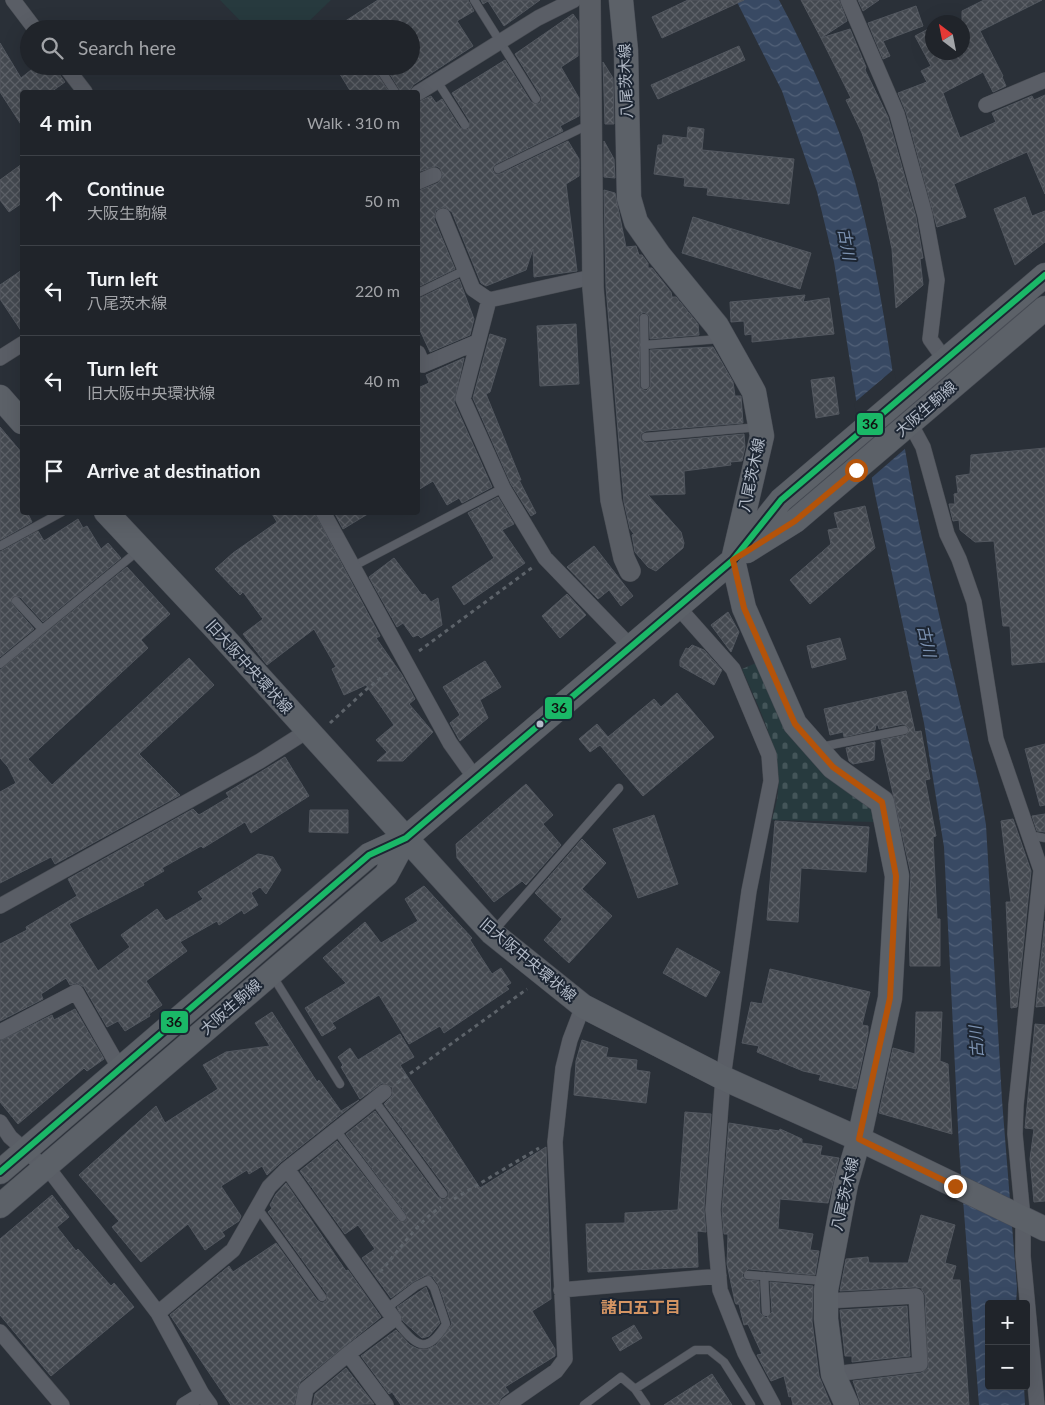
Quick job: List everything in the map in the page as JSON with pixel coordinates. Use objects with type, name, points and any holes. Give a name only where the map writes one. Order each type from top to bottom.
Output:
[{"type":"main road","name":"八尾茨木線","points":[[621,0],[626,51],[629,198],[636,222],[659,255],[717,326],[754,392],[762,436],[733,560],[744,608],[795,724],[833,767],[882,802],[896,876],[890,998],[859,1139],[846,1184],[827,1291],[826,1319],[833,1374],[847,1405]]},
{"type":"main road","name":"大阪生駒線","points":[[733,560],[781,500],[1045,275]]},
{"type":"main road","name":"大阪生駒線","points":[[0,1172],[26,1152],[369,855],[406,838],[677,606],[733,560],[795,521],[1045,308]]},
{"type":"main road","points":[[0,397],[20,420]]},
{"type":"main road","name":"旧大阪中央環状線","points":[[109,515],[214,627],[492,934],[583,1006],[723,1078],[859,1139],[1045,1229]]},
{"type":"main road","name":"大阪生駒線","points":[[0,1206],[386,875],[406,838]]},
{"type":"street","points":[[13,0],[28,20]]},
{"type":"street","points":[[420,92],[538,18],[574,0]]},
{"type":"street","points":[[590,0],[592,277],[611,500],[624,558],[630,571]]},
{"type":"street","points":[[848,0],[898,114],[925,215],[937,280],[930,339],[944,360]]},
{"type":"street","points":[[72,75],[83,90]]},
{"type":"street","points":[[986,105],[1045,80]]},
{"type":"street","points":[[420,181],[434,175]]},
{"type":"street","points":[[443,216],[473,289],[489,300],[592,277]]},
{"type":"street","points":[[489,300],[463,399],[504,488],[545,558],[630,646]]},
{"type":"street","points":[[420,358],[423,365],[477,342]]},
{"type":"street","points":[[0,358],[20,345]]},
{"type":"street","points":[[910,423],[923,447],[947,534],[959,559],[974,602],[996,738],[1041,870],[1016,1105],[1015,1134],[1018,1216],[1037,1405]]},
{"type":"street","points":[[325,515],[352,568],[450,743],[475,778]]},
{"type":"street","points":[[677,606],[733,669],[769,755],[771,781],[749,891],[723,1078],[713,1210],[720,1290],[745,1353],[773,1405]]},
{"type":"street","points":[[0,906],[310,734]]},
{"type":"street","points":[[0,1032],[76,992],[120,1069]]},
{"type":"street","points":[[507,1405],[523,1401],[556,1371],[565,1359],[556,1138],[563,1068],[570,1040],[583,1006]]},
{"type":"street","points":[[158,1313],[233,1250],[269,1187],[287,1169],[379,1096]]},
{"type":"street","points":[[0,1122],[10,1137],[54,1176],[158,1313],[206,1400],[184,1405]]},
{"type":"street","points":[[287,1169],[391,1314],[348,1354],[306,1389],[303,1405]]},
{"type":"street","points":[[561,1290],[719,1276]]},
{"type":"street","points":[[827,1291],[916,1296],[920,1364],[833,1374]]},
{"type":"street","points":[[0,1332],[62,1405]]},
{"type":"street","points":[[348,1354],[386,1405]]},
{"type":"lane","points":[[474,0],[536,99]]},
{"type":"lane","points":[[384,75],[394,90]]},
{"type":"lane","points":[[437,81],[465,125]]},
{"type":"lane","points":[[498,169],[590,124]]},
{"type":"lane","points":[[420,292],[465,270]]},
{"type":"lane","points":[[644,318],[645,385]]},
{"type":"lane","points":[[644,345],[724,338]]},
{"type":"lane","points":[[646,437],[760,427]]},
{"type":"lane","points":[[352,568],[504,488]]},
{"type":"lane","points":[[0,546],[57,515]]},
{"type":"lane","points":[[0,664],[140,549]]},
{"type":"lane","points":[[16,601],[42,629]]},
{"type":"lane","points":[[816,748],[904,730]]},
{"type":"lane","points":[[492,934],[619,788]]},
{"type":"lane","points":[[1029,835],[1045,838]]},
{"type":"lane","points":[[271,973],[340,1084]]},
{"type":"lane","points":[[379,1096],[443,1194]]},
{"type":"lane","points":[[336,1130],[402,1217]]},
{"type":"lane","points":[[258,1207],[322,1296]]},
{"type":"lane","points":[[748,1275],[764,1276],[827,1291]]},
{"type":"lane","points":[[764,1276],[766,1312]]},
{"type":"lane","points":[[428,1280],[434,1288],[446,1324],[437,1338],[426,1344],[413,1342],[391,1314],[416,1286],[428,1280]]},
{"type":"lane","points":[[635,1389],[696,1350],[709,1350],[724,1362],[751,1405]]},
{"type":"lane","points":[[584,1405],[621,1377],[635,1389],[646,1405]]},
{"type":"path","points":[[310,734],[404,660],[545,558]]},
{"type":"path","points":[[379,1096],[545,976]]},
{"type":"path","points":[[370,1283],[417,1227],[435,1210],[556,1138]]},
{"type":"green space","points":[[220,0],[331,0],[310,20],[239,20]]},
{"type":"green space","points":[[756,663],[871,803],[880,822],[772,820],[778,793],[776,761],[768,730],[742,669]]},
{"type":"water","name":"古川","points":[[736,0],[779,0],[812,66],[840,135],[855,182],[874,263],[916,509],[980,790],[986,825],[1002,1100],[1017,1288],[1016,1300],[985,1300],[985,1390],[1024,1390],[1025,1405],[979,1405],[959,1148],[944,847],[924,723],[856,399],[834,262],[817,192],[782,91]]},
{"type":"pier","points":[[894,369],[907,447],[869,480],[854,403]]},
{"type":"building","points":[[378,0],[468,0],[474,11],[457,21],[473,46],[413,85],[410,90],[400,90],[391,75],[420,75],[420,20],[347,20]]},
{"type":"building","points":[[481,0],[540,0],[504,26],[488,1],[483,4]]},
{"type":"building","points":[[688,0],[744,0],[662,38],[652,17]]},
{"type":"building","points":[[801,0],[839,0],[847,21],[821,38]]},
{"type":"building","points":[[858,0],[879,0],[863,11]]},
{"type":"building","points":[[984,0],[1042,0],[980,31],[1003,76],[1006,86],[993,92],[983,72],[943,93],[960,138],[996,122],[992,113],[1032,96],[1034,100],[1045,95],[1045,194],[1027,152],[954,184],[966,217],[937,227],[906,112],[898,93],[927,82],[921,71],[931,66],[928,60],[970,60],[970,15],[962,15],[962,11]]},
{"type":"building","points":[[916,6],[923,26],[883,41],[890,56],[883,59],[868,23]]},
{"type":"building","points":[[573,14],[578,21],[578,56],[561,67],[579,98],[579,116],[560,126],[563,131],[496,164],[492,169],[495,174],[500,174],[568,141],[579,159],[579,176],[566,184],[577,271],[534,277],[533,249],[526,270],[486,286],[481,283],[452,212],[444,207],[436,210],[434,219],[455,269],[420,286],[420,190],[438,183],[443,176],[440,168],[436,166],[420,171],[420,101],[431,96],[436,103],[442,99],[460,128],[468,130],[470,122],[452,93],[505,60],[531,102],[539,104],[541,96],[515,54]]},
{"type":"building","points":[[850,29],[866,67],[865,70],[888,117],[916,217],[923,258],[920,259],[923,285],[896,308],[892,249],[878,182],[862,133],[846,100],[851,98],[821,38]]},
{"type":"building","points":[[925,31],[925,55],[915,36]]},
{"type":"building","points":[[0,43],[21,78],[25,75],[60,75],[65,82],[54,90],[20,90],[20,123],[0,92]]},
{"type":"building","points":[[739,46],[745,60],[658,99],[651,85]]},
{"type":"building","points":[[603,62],[613,78],[614,124],[605,124]]},
{"type":"building","points":[[341,75],[378,75],[388,90],[350,90]]},
{"type":"building","points":[[688,127],[704,129],[702,150],[794,159],[789,204],[707,195],[708,188],[684,186],[685,178],[654,174],[658,145],[662,145],[663,135],[687,138]]},
{"type":"building","points":[[604,141],[614,159],[615,178],[604,177]]},
{"type":"building","points":[[20,165],[20,204],[9,212],[0,200],[0,180]]},
{"type":"building","points":[[604,190],[615,193],[626,247],[636,246],[639,255],[642,255],[648,263],[648,268],[652,268],[671,292],[672,297],[676,297],[698,324],[699,335],[650,339],[649,316],[644,312],[639,315],[640,388],[646,391],[650,387],[650,350],[713,347],[733,382],[735,396],[741,396],[743,423],[646,431],[641,434],[641,440],[646,443],[744,434],[745,447],[742,461],[730,462],[731,465],[684,471],[685,494],[648,495],[681,532],[684,543],[683,548],[656,571],[648,567],[635,552],[632,535],[634,534],[630,529],[624,502],[606,287]]},
{"type":"building","points":[[1025,197],[1032,216],[1045,211],[1045,242],[1015,265],[994,209]]},
{"type":"building","points":[[693,217],[811,253],[800,289],[682,253]]},
{"type":"building","points":[[20,271],[20,329],[0,299],[0,285]]},
{"type":"building","points":[[459,279],[474,319],[470,335],[430,352],[420,330],[420,298]]},
{"type":"building","points":[[805,295],[803,302],[829,298],[834,334],[752,342],[752,334],[745,335],[744,321],[731,322],[730,302]]},
{"type":"building","points":[[576,324],[579,384],[540,386],[537,326]]},
{"type":"building","points":[[490,334],[506,339],[490,392],[486,394],[521,480],[519,480],[536,513],[531,516],[511,484],[473,398]]},
{"type":"building","points":[[464,358],[454,402],[492,487],[462,503],[459,498],[447,505],[433,481],[420,489],[420,387],[429,383],[426,375]]},
{"type":"building","points":[[834,377],[839,414],[816,418],[811,380]]},
{"type":"building","points":[[0,427],[20,451],[20,515],[28,515],[32,522],[0,540]]},
{"type":"building","points":[[1045,448],[1045,662],[1012,665],[1010,626],[1003,626],[994,541],[975,542],[960,530],[959,520],[953,521],[949,504],[955,504],[954,494],[958,493],[956,476],[970,474],[971,455]]},
{"type":"building","points":[[498,497],[514,524],[502,530],[525,563],[464,605],[452,587],[494,558],[468,513]]},
{"type":"building","points":[[865,506],[875,548],[810,604],[790,580],[831,544],[828,530],[838,528],[834,513]]},
{"type":"building","points":[[273,515],[316,515],[380,636],[376,638],[402,675],[415,699],[409,704],[433,732],[403,761],[377,761],[387,752],[376,740],[394,725],[366,685],[344,695],[332,669],[336,667],[314,629],[267,665],[243,634],[263,619],[243,592],[240,595],[215,569],[233,553],[277,522]]},
{"type":"building","points":[[336,515],[366,515],[343,529]]},
{"type":"building","points":[[78,519],[83,528],[87,526],[101,549],[108,543],[121,558],[43,622],[20,597],[13,597],[12,604],[34,629],[0,657],[0,552],[38,531],[44,541]]},
{"type":"building","points":[[594,546],[633,596],[621,606],[609,590],[598,599],[567,567]]},
{"type":"building","points":[[394,558],[422,595],[425,594],[431,602],[438,598],[442,625],[421,638],[418,635],[413,637],[403,623],[397,627],[369,577]]},
{"type":"building","points":[[127,567],[170,614],[141,640],[148,648],[28,759],[52,785],[189,658],[214,685],[139,754],[180,795],[55,864],[51,857],[0,883],[0,792],[16,783],[8,767],[0,758],[0,670]]},
{"type":"building","points":[[567,594],[586,615],[560,638],[542,616]]},
{"type":"building","points":[[728,612],[739,632],[731,652],[711,625]]},
{"type":"building","points":[[840,638],[846,659],[812,668],[807,646]]},
{"type":"building","points":[[692,645],[704,650],[722,670],[714,685],[680,666],[680,660],[686,648],[688,649]]},
{"type":"building","points":[[485,661],[501,687],[480,700],[488,718],[460,741],[450,723],[460,715],[443,687]]},
{"type":"building","points":[[906,691],[915,732],[921,731],[930,779],[925,780],[936,836],[933,837],[937,919],[940,919],[940,966],[910,966],[909,913],[911,874],[881,740],[906,735],[909,728],[903,724],[879,729],[878,725],[876,725],[875,730],[844,737],[843,732],[830,735],[824,709]]},
{"type":"building","points":[[677,693],[714,737],[643,796],[600,745],[590,752],[579,739],[597,724],[608,737],[654,699],[661,707]]},
{"type":"building","points":[[875,742],[874,760],[853,764],[849,761],[846,748]]},
{"type":"building","points":[[1045,744],[1045,805],[1040,806],[1025,749]]},
{"type":"building","points":[[285,757],[309,796],[251,833],[245,822],[203,848],[201,846],[162,868],[164,871],[143,883],[144,885],[69,924],[98,971],[130,947],[121,935],[157,909],[166,921],[203,899],[198,892],[258,854],[273,857],[281,870],[266,894],[260,887],[251,893],[258,905],[244,914],[242,910],[219,925],[217,921],[180,942],[187,951],[146,981],[162,1005],[149,1014],[150,1016],[125,1031],[118,1021],[107,1027],[84,987],[77,983],[70,985],[66,978],[41,994],[43,999],[0,1021],[0,944],[27,930],[26,927],[77,896],[68,879],[193,809],[199,815],[229,797],[226,793]]},
{"type":"building","points":[[526,784],[553,815],[543,824],[561,845],[526,885],[522,881],[494,902],[457,858],[456,844]]},
{"type":"building","points":[[310,810],[348,810],[348,833],[309,832]]},
{"type":"building","points":[[1045,814],[1045,832],[1037,831],[1032,816]]},
{"type":"building","points":[[654,815],[678,884],[638,898],[613,829]]},
{"type":"building","points":[[1013,819],[1031,871],[1017,1007],[1011,1008],[1006,902],[1011,902],[1001,821]]},
{"type":"building","points":[[775,821],[869,827],[866,872],[801,868],[798,922],[767,920]]},
{"type":"building","points":[[582,839],[606,863],[582,889],[612,916],[569,963],[544,940],[562,919],[535,893]]},
{"type":"building","points":[[424,886],[472,938],[470,940],[492,974],[501,968],[511,983],[506,986],[509,989],[444,1033],[440,1026],[409,1044],[379,995],[332,1023],[336,1028],[322,1036],[305,1008],[346,983],[323,958],[365,922],[381,943],[418,921],[405,899]]},
{"type":"building","points":[[1045,921],[1045,1006],[1036,1007]]},
{"type":"building","points":[[677,948],[720,972],[706,997],[663,973]]},
{"type":"building","points":[[770,969],[870,992],[862,1025],[868,1026],[868,1033],[856,1089],[819,1080],[821,1075],[803,1071],[757,1052],[759,1046],[742,1043],[751,1002],[762,1004]]},
{"type":"building","points":[[75,1009],[104,1059],[87,1071],[84,1068],[18,1124],[0,1102],[0,1041],[52,1015],[54,1020]]},
{"type":"building","points":[[272,1012],[317,1082],[319,1080],[341,1111],[359,1100],[267,1175],[262,1166],[249,1174],[247,1170],[221,1186],[241,1216],[239,1221],[222,1232],[225,1236],[205,1250],[188,1224],[141,1262],[112,1227],[119,1221],[79,1175],[156,1106],[165,1123],[218,1089],[203,1065],[226,1052],[270,1046],[255,1023]]},
{"type":"building","points":[[916,1012],[942,1012],[940,1061],[948,1064],[952,1134],[879,1113],[893,1048],[915,1054]]},
{"type":"building","points":[[1035,1024],[1045,1025],[1045,1201],[1034,1202],[1030,1159],[1034,1129],[1025,1128]]},
{"type":"building","points":[[400,1034],[414,1057],[400,1065],[480,1188],[546,1147],[551,1299],[532,1311],[555,1349],[555,1356],[505,1387],[509,1392],[501,1398],[498,1405],[401,1405],[392,1392],[389,1394],[361,1356],[396,1330],[410,1345],[418,1349],[428,1349],[436,1345],[452,1324],[439,1286],[432,1276],[426,1275],[391,1298],[362,1258],[375,1249],[358,1225],[345,1234],[300,1171],[337,1141],[398,1220],[406,1221],[406,1214],[346,1134],[375,1111],[438,1197],[443,1200],[448,1197],[448,1191],[384,1104],[392,1096],[392,1087],[382,1083],[360,1099],[341,1067],[343,1065],[338,1057],[350,1048],[358,1060]]},
{"type":"building","points":[[582,1040],[608,1048],[606,1057],[637,1060],[636,1070],[650,1072],[646,1103],[574,1095],[576,1061]]},
{"type":"building","points":[[685,1112],[711,1114],[704,1209],[706,1232],[697,1231],[698,1267],[588,1272],[586,1224],[625,1223],[625,1213],[678,1210]]},
{"type":"building","points":[[729,1123],[779,1131],[780,1129],[802,1139],[802,1143],[822,1146],[820,1155],[839,1158],[828,1203],[780,1199],[778,1229],[813,1234],[810,1250],[819,1251],[815,1275],[748,1269],[742,1275],[745,1280],[759,1281],[760,1313],[766,1318],[772,1312],[770,1282],[813,1286],[812,1321],[819,1376],[831,1405],[793,1405],[784,1376],[771,1381],[767,1374],[757,1355],[762,1354],[748,1324],[744,1325],[739,1304],[735,1302],[727,1264],[728,1234],[724,1234],[722,1210]]},
{"type":"building","points":[[286,1183],[346,1271],[348,1270],[381,1317],[300,1382],[294,1405],[231,1405],[170,1315],[229,1266],[233,1272],[276,1243],[317,1300],[322,1303],[326,1301],[327,1294],[268,1212],[272,1208],[270,1205],[276,1194]]},
{"type":"building","points":[[52,1195],[69,1217],[57,1227],[76,1251],[78,1249],[111,1286],[114,1283],[134,1307],[51,1376],[0,1315],[0,1239]]},
{"type":"building","points":[[921,1215],[955,1225],[945,1263],[956,1266],[952,1280],[960,1280],[969,1405],[861,1405],[853,1381],[921,1373],[928,1368],[925,1295],[921,1288],[915,1287],[840,1291],[846,1259],[868,1257],[869,1263],[908,1263]]},
{"type":"building","points":[[426,1287],[440,1323],[429,1336],[422,1338],[403,1321],[397,1307]]},
{"type":"building","points":[[907,1306],[910,1356],[852,1362],[852,1356],[845,1356],[840,1310]]},
{"type":"building","points":[[634,1325],[642,1338],[620,1351],[612,1338]]},
{"type":"building","points":[[346,1368],[374,1404],[313,1405],[315,1394]]},
{"type":"building","points":[[712,1374],[732,1405],[664,1405]]},
{"type":"transit line","name":"36","points":[[0,1172],[369,855],[406,838],[733,560],[781,500],[1045,275]]},
{"type":"district","name":"諸口五丁目","points":[[641,1307]]},
{"type":"route","points":[[856,470],[795,521],[733,560],[744,608],[795,724],[833,767],[882,802],[896,876],[890,998],[859,1139],[955,1186]]}]
